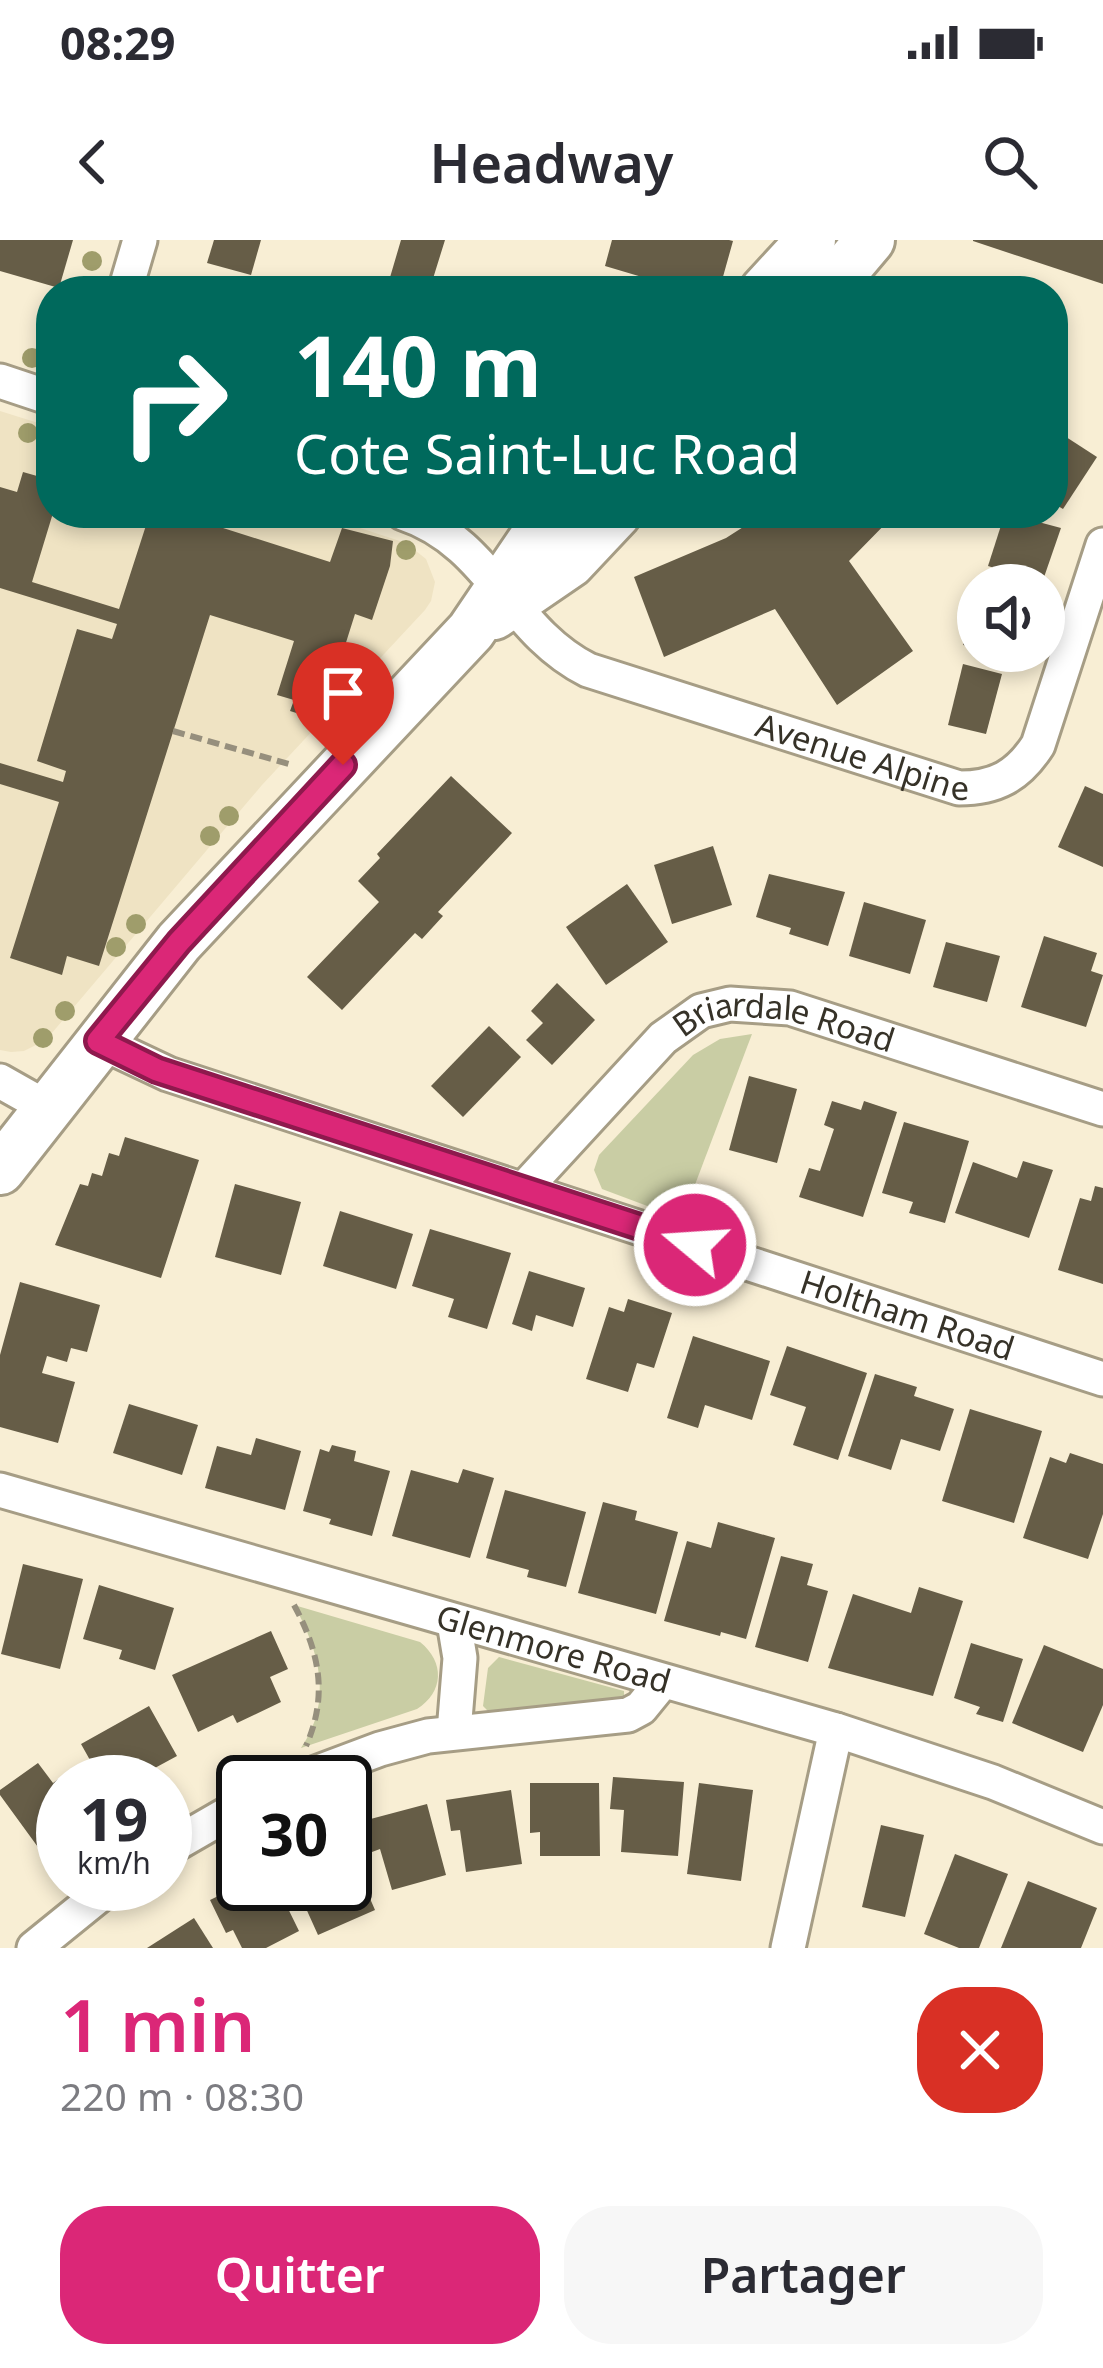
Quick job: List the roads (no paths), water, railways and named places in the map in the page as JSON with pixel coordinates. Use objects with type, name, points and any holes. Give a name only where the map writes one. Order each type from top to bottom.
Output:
[{"type":"main road","points":[[778,276],[811,240]]},
{"type":"main road","points":[[840,276],[870,240]]},
{"type":"main road","points":[[0,1170],[98,1041],[223,893],[506,596],[546,528]]},
{"type":"main road","points":[[506,596],[570,563],[603,528]]},
{"type":"street","points":[[129,276],[140,240]]},
{"type":"street","points":[[0,381],[36,393]]},
{"type":"street","name":"Avenue Alpine","points":[[439,528],[455,538],[557,652],[603,677],[928,781],[979,788],[1018,771],[1038,745],[1103,545]]},
{"type":"street","name":"Briardale Road","points":[[524,1189],[663,1038],[701,1011],[730,1004],[790,1008],[1103,1109]]},
{"type":"street","name":"Holtham Road","points":[[98,1041],[157,1070],[1103,1378]]},
{"type":"street","points":[[0,1081],[46,1107]]},
{"type":"street","name":"Glenmore Road","points":[[0,1490],[836,1730],[993,1782],[1103,1827]]},
{"type":"street","points":[[454,1622],[460,1658],[454,1732]]},
{"type":"street","points":[[364,1755],[454,1732],[628,1715],[641,1708],[664,1682]]},
{"type":"street","points":[[788,1948],[836,1730]]},
{"type":"street","points":[[34,1948],[80,1911]]}]
